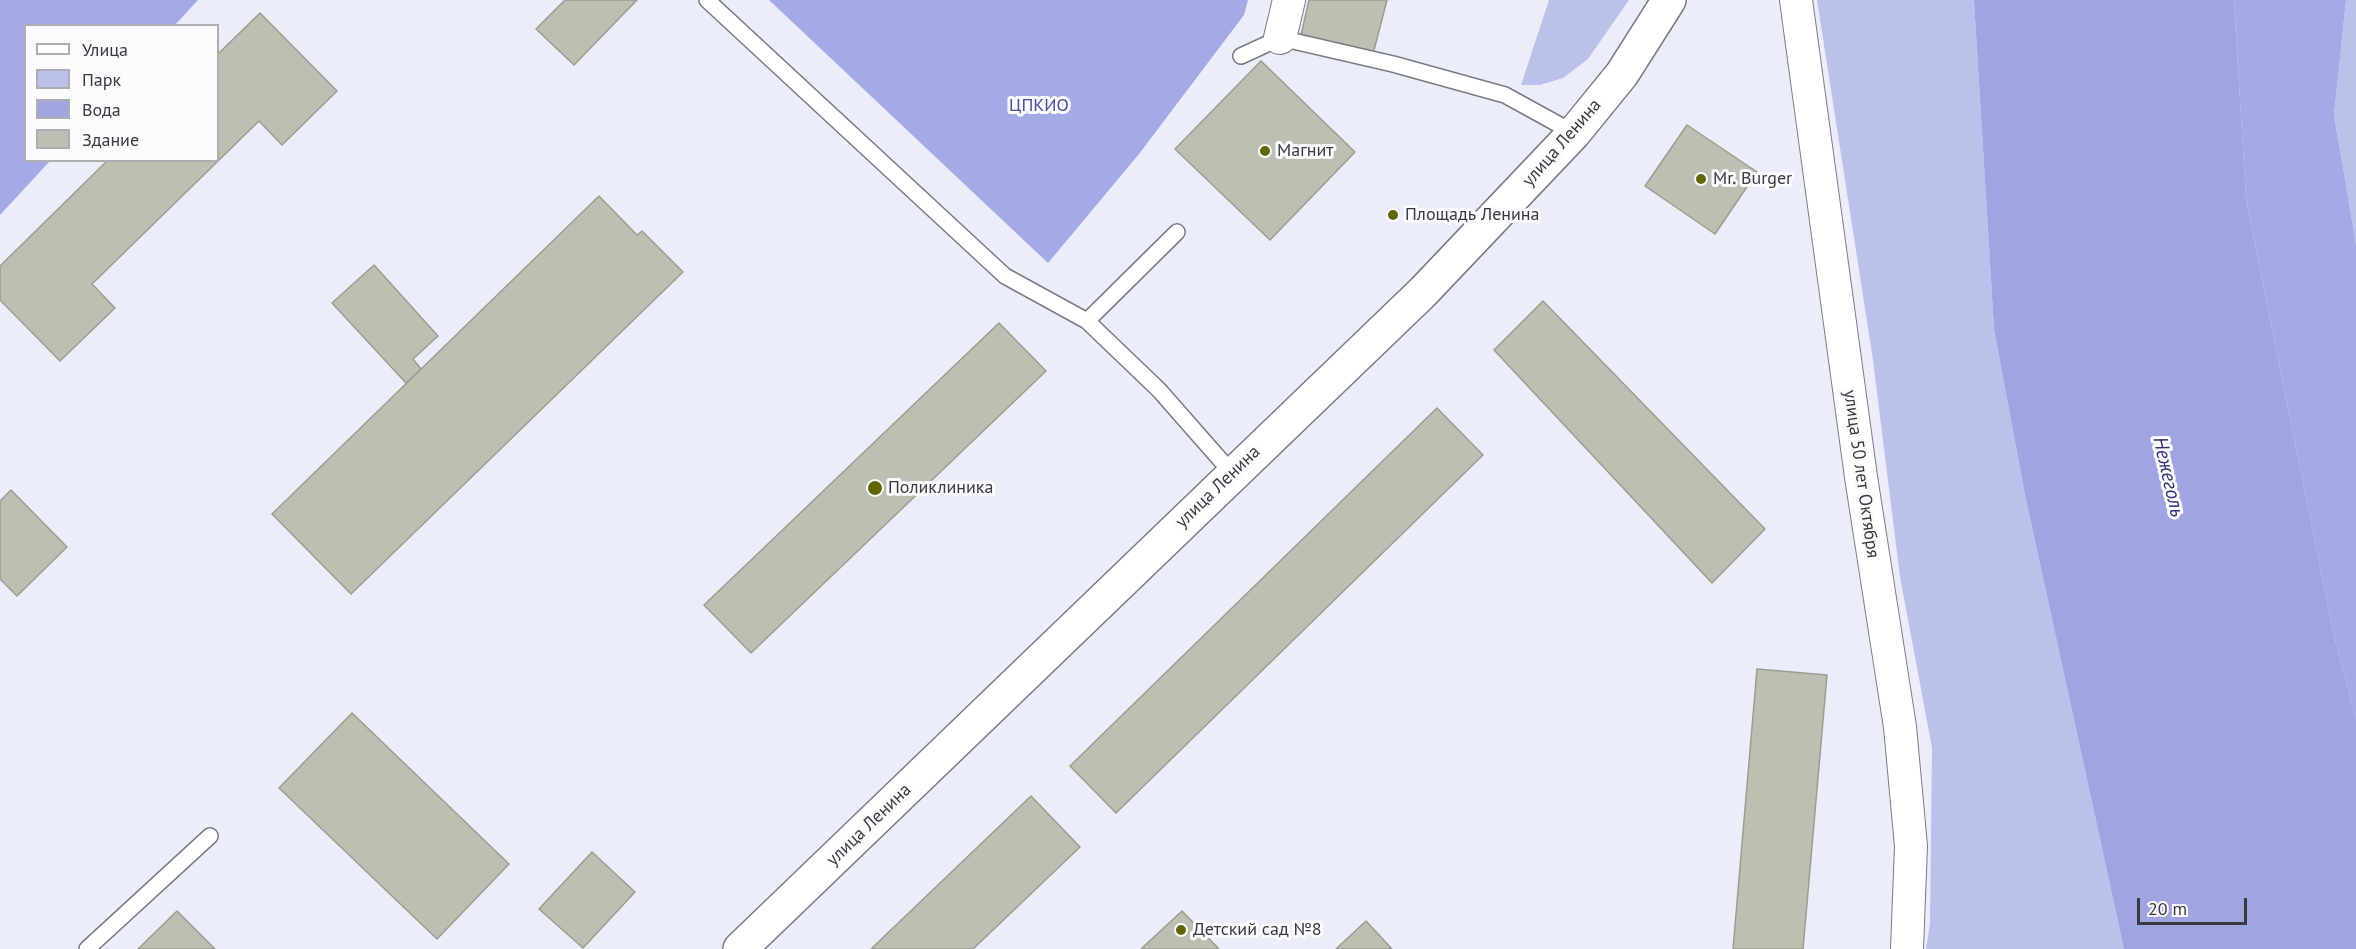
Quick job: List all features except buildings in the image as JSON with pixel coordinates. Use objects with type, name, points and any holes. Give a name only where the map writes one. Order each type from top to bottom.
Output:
[{"type":"street","points":[[1280,38],[1289,0]]},
{"type":"street","name":"улица Ленина","points":[[740,949],[1422,292],[1574,133],[1622,74],[1668,0]]},
{"type":"street","name":"улица 50 лет Октября","points":[[1796,0],[1861,477],[1900,727],[1911,846],[1907,949]]},
{"type":"lane","points":[[707,0],[1005,276],[1087,321],[1159,390],[1232,473]]},
{"type":"lane","points":[[1242,56],[1280,38],[1393,64],[1504,95],[1574,133]]},
{"type":"lane","points":[[1087,321],[1177,232]]},
{"type":"lane","points":[[87,949],[210,836]]},
{"type":"green space","points":[[0,0],[198,0],[176,24],[24,24],[24,162],[49,162],[0,215]]},
{"type":"green space","name":"ЦПКИО","points":[[769,0],[1248,0],[1244,15],[1139,154],[1048,263]]},
{"type":"green space","points":[[1549,0],[1629,0],[1588,59],[1563,78],[1540,85],[1521,85]]},
{"type":"green space","points":[[1817,0],[1974,0],[1994,329],[2025,495],[2124,949],[1926,949],[1930,923],[1932,748],[1900,577],[1873,360]]},
{"type":"green space","points":[[2234,0],[2346,0],[2334,115],[2356,244],[2356,719],[2333,632],[2246,199]]},
{"type":"green space","points":[[2346,0],[2356,0],[2356,244],[2334,115]]},
{"type":"water","name":"Нежеголь","points":[[1974,0],[2234,0],[2246,199],[2333,632],[2356,719],[2356,949],[2124,949],[2025,495],[1994,329]]},
{"type":"place","name":"Магнит","points":[[1265,151]]},
{"type":"place","name":"Mr. Burger","points":[[1701,179]]},
{"type":"place","name":"Площадь Ленина","points":[[1393,215]]},
{"type":"place","name":"Поликлиника","points":[[875,488]]},
{"type":"place","name":"Детский сад №8","points":[[1181,930]]}]
